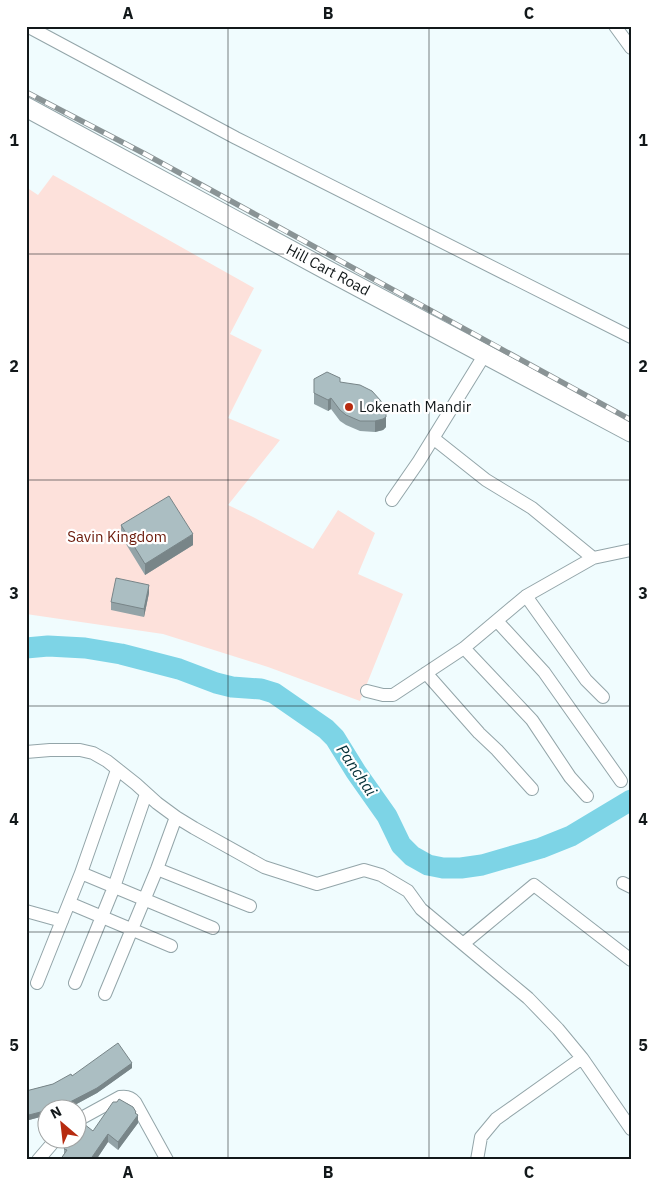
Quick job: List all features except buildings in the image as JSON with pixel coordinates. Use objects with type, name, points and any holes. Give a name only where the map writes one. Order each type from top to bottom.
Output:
[{"type":"highway","name":"Hill Cart Road","points":[[26,107],[631,432]]},
{"type":"street","points":[[28,26],[236,138],[631,337]]},
{"type":"street","points":[[615,26],[631,48]]},
{"type":"street","points":[[392,500],[434,438],[485,354]]},
{"type":"street","points":[[434,438],[486,480],[532,508],[593,558]]},
{"type":"street","points":[[367,690],[383,695],[393,695],[464,648],[526,596],[593,558],[631,550]]},
{"type":"street","points":[[526,596],[586,680],[602,697]]},
{"type":"street","points":[[497,621],[544,672],[621,781]]},
{"type":"street","points":[[464,648],[532,720],[570,776],[587,796]]},
{"type":"street","points":[[426,672],[479,733],[532,789]]},
{"type":"street","points":[[26,752],[80,750],[93,753],[136,784],[176,817],[264,867],[317,884],[364,870],[381,875],[408,891],[421,909],[528,998],[558,1029],[582,1058],[631,1129]]},
{"type":"street","points":[[37,983],[82,873],[117,770]]},
{"type":"street","points":[[75,983],[114,887],[146,794]]},
{"type":"street","points":[[105,994],[176,817]]},
{"type":"street","points":[[156,869],[250,906]]},
{"type":"street","points":[[82,873],[213,928]]},
{"type":"street","points":[[463,944],[534,885],[631,960]]},
{"type":"street","points":[[69,903],[171,946]]},
{"type":"street","points":[[26,911],[62,921]]},
{"type":"street","points":[[477,1160],[481,1137],[496,1119],[582,1058]]},
{"type":"street","points":[[88,1114],[120,1097],[130,1098],[135,1102],[168,1160]]},
{"type":"street","points":[[38,1160],[48,1148]]},
{"type":"green space","name":"Savin Kingdom","points":[[53,175],[254,288],[230,334],[262,350],[228,418],[280,440],[228,505],[313,549],[338,510],[375,533],[358,574],[403,594],[360,701],[268,667],[163,634],[26,614],[26,187],[38,195]]},
{"type":"waterway","name":"Panchai","points":[[26,648],[48,646],[85,648],[121,654],[179,669],[216,683],[232,687],[261,689],[274,693],[326,729],[335,738],[387,816],[401,845],[412,856],[428,865],[443,868],[482,865],[541,848],[571,836],[631,800]]},
{"type":"railway","points":[[26,92],[145,154],[631,420]]},
{"type":"place","name":"Lokenath Mandir","points":[[349,407]]}]
